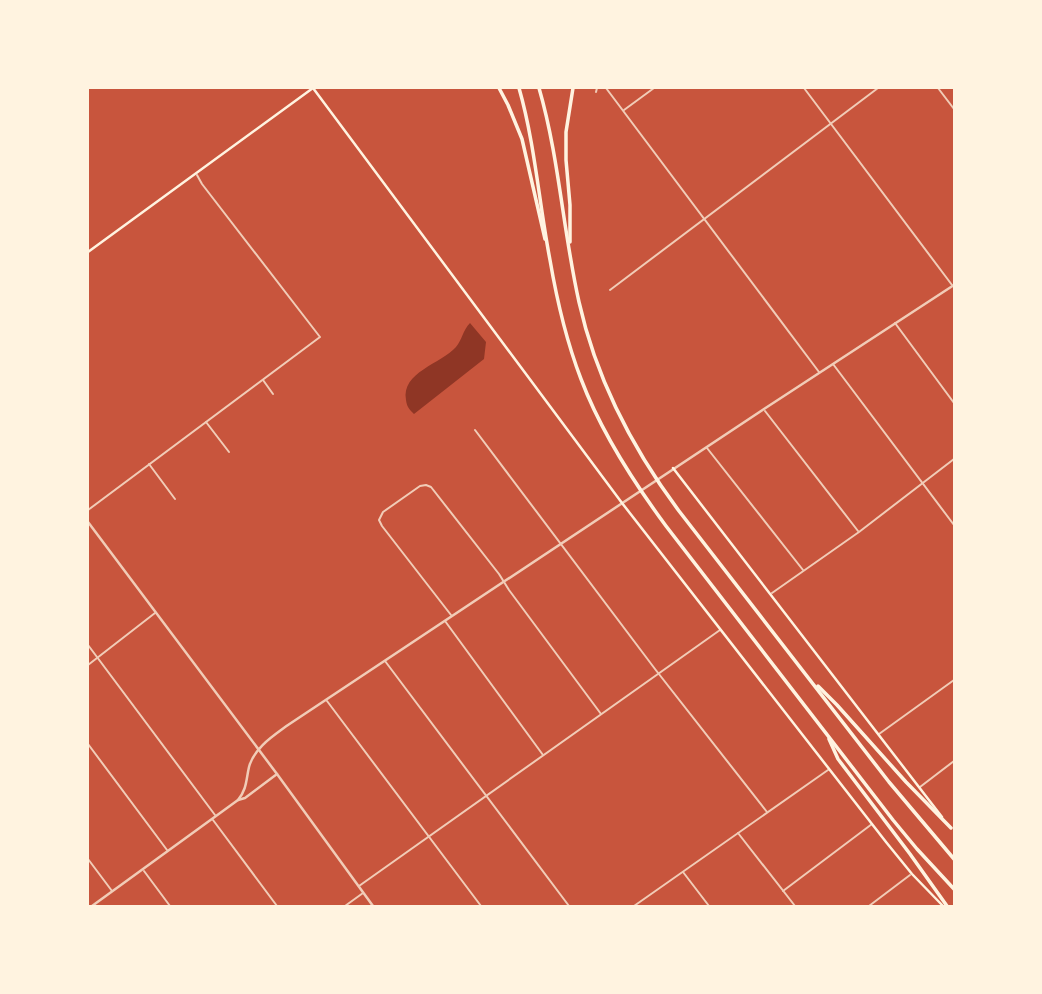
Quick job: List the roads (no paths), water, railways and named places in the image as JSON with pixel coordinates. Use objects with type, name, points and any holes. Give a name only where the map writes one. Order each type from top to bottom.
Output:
[{"type":"highway","points":[[499,88],[509,105],[522,139],[550,258]]},
{"type":"highway","points":[[519,88],[533,145],[560,312],[577,368],[596,413],[623,465],[666,526],[906,836],[954,889]]},
{"type":"highway","points":[[539,88],[553,147],[579,304],[605,384],[632,440],[667,495],[901,798],[954,859]]},
{"type":"highway","points":[[570,255],[566,132],[573,88]]},
{"type":"highway","points":[[808,678],[837,705],[951,828]]},
{"type":"highway","points":[[825,730],[838,760],[910,854],[945,906]]},
{"type":"main road","points":[[88,252],[313,88],[622,503],[912,874],[945,906]]},
{"type":"main road","points":[[673,468],[954,833]]},
{"type":"street","points":[[596,92],[597,88]]},
{"type":"street","points":[[606,88],[819,372]]},
{"type":"street","points":[[623,111],[654,88]]},
{"type":"street","points":[[92,906],[238,800],[246,789],[250,764],[258,750],[283,729],[673,468],[954,285],[804,88]]},
{"type":"street","points":[[610,290],[878,88]]},
{"type":"street","points":[[938,88],[954,109]]},
{"type":"street","points":[[88,510],[320,337],[203,186],[196,172]]},
{"type":"street","points":[[895,323],[954,403]]},
{"type":"street","points":[[833,363],[954,525]]},
{"type":"street","points":[[262,379],[273,394]]},
{"type":"street","points":[[764,409],[859,532]]},
{"type":"street","points":[[206,421],[229,452]]},
{"type":"street","points":[[475,430],[767,812]]},
{"type":"street","points":[[707,447],[803,571]]},
{"type":"street","points":[[770,595],[859,532],[954,459]]},
{"type":"street","points":[[149,464],[175,499]]},
{"type":"street","points":[[451,616],[379,520],[383,512],[420,486],[428,485],[435,491],[601,714]]},
{"type":"street","points":[[88,522],[373,906]]},
{"type":"street","points":[[88,665],[155,612]]},
{"type":"street","points":[[444,621],[543,755]]},
{"type":"street","points":[[359,887],[721,630]]},
{"type":"street","points":[[88,645],[277,906]]},
{"type":"street","points":[[385,661],[569,906]]},
{"type":"street","points":[[878,735],[954,680]]},
{"type":"street","points":[[326,700],[481,906]]},
{"type":"street","points":[[88,744],[168,851]]},
{"type":"street","points":[[919,788],[954,761]]},
{"type":"street","points":[[634,906],[829,769]]},
{"type":"street","points":[[238,800],[245,798],[277,774]]},
{"type":"street","points":[[783,891],[872,824]]},
{"type":"street","points":[[738,832],[795,906]]},
{"type":"street","points":[[88,859],[112,892]]},
{"type":"street","points":[[143,870],[170,906]]},
{"type":"street","points":[[683,872],[709,906]]},
{"type":"street","points":[[869,906],[912,874]]},
{"type":"street","points":[[345,906],[363,893]]}]
